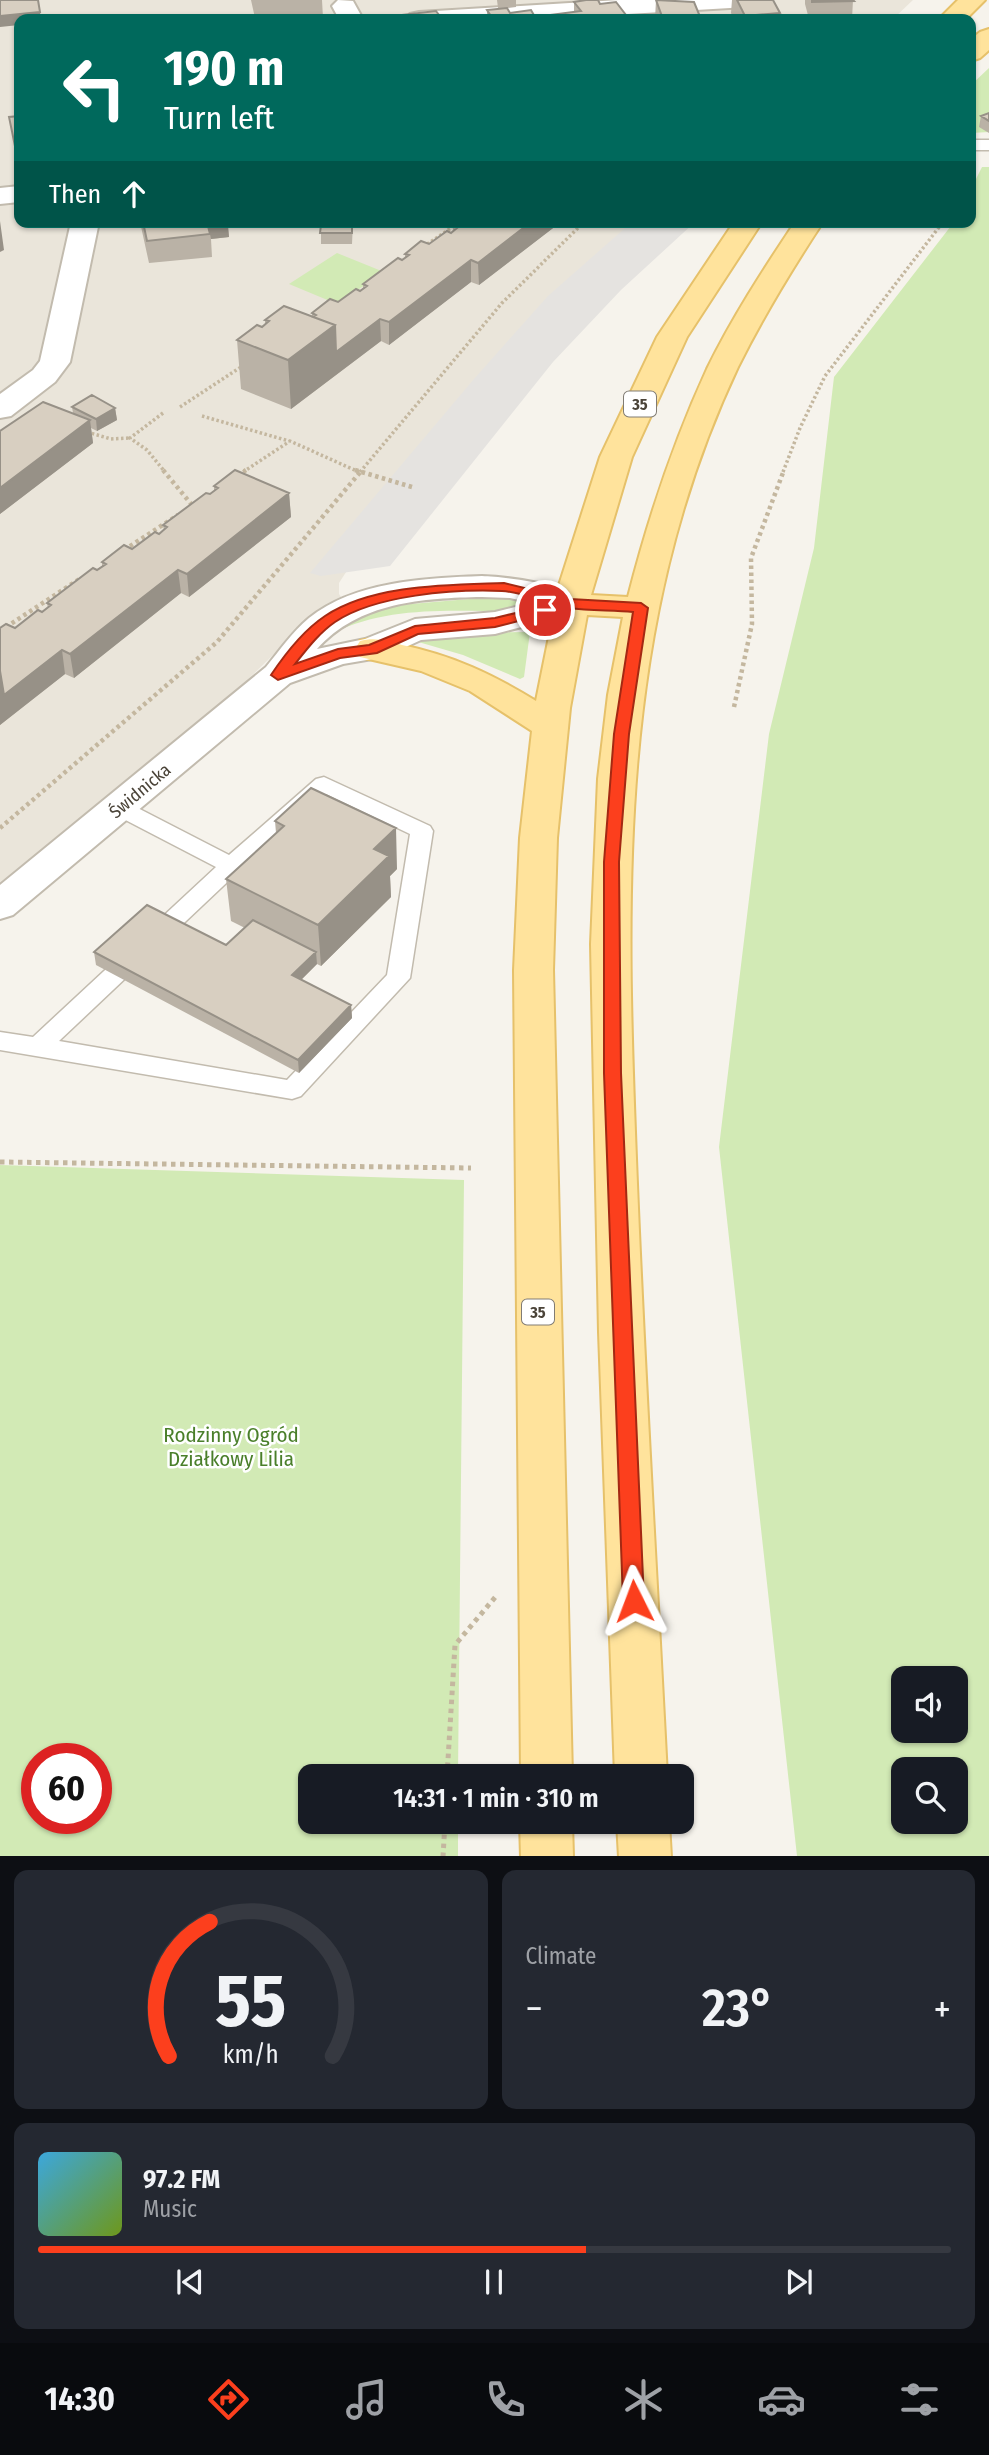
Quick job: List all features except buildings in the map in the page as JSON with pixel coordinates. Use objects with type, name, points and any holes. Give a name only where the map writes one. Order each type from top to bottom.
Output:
[{"type":"main road","points":[[957,14],[973,0]]},
{"type":"main road","name":"35","points":[[546,1764],[533,1051],[536,847],[548,725],[570,604],[598,506],[649,383],[707,280],[744,228]]},
{"type":"main road","points":[[640,1764],[612,1073],[611,888],[621,734],[641,608],[665,516],[709,401],[756,307],[788,251],[805,228]]},
{"type":"main road","points":[[570,604],[641,608]]},
{"type":"main road","points":[[372,649],[431,663],[482,683],[548,725]]},
{"type":"main road","points":[[546,1834],[547,1856]]},
{"type":"main road","points":[[644,1834],[645,1856]]},
{"type":"street","points":[[505,14],[747,0]]},
{"type":"street","points":[[0,409],[44,376],[55,362],[84,228]]},
{"type":"street","name":"Świdnicka","points":[[0,906],[278,675],[312,633],[351,607],[380,599],[436,590],[504,587],[570,604]]},
{"type":"street","name":"Świdnicka","points":[[278,675],[338,654],[372,649],[415,630],[495,623],[570,604]]},
{"type":"lane","points":[[0,1041],[292,1090],[398,978],[422,831],[324,784],[231,866],[38,1046]]},
{"type":"lane","points":[[120,808],[231,866]]},
{"type":"path","points":[[417,251],[451,228]]},
{"type":"path","points":[[0,828],[217,642],[502,303],[578,228]]},
{"type":"path","points":[[734,707],[752,624],[751,558],[800,428],[825,376],[938,228]]},
{"type":"path","points":[[180,407],[247,363]]},
{"type":"path","points":[[86,432],[111,439],[130,438],[163,413]]},
{"type":"path","points":[[202,416],[290,441],[359,472],[412,487]]},
{"type":"path","points":[[130,438],[147,450],[192,505],[203,498]]},
{"type":"path","points":[[236,477],[290,441]]},
{"type":"path","points":[[113,557],[181,513]]},
{"type":"path","points":[[0,631],[90,572]]},
{"type":"path","points":[[0,1162],[471,1168]]},
{"type":"path","points":[[448,1764],[455,1645],[512,1577],[543,1564]]},
{"type":"path","points":[[443,1856],[444,1834]]},
{"type":"shaded area","points":[[0,0],[913,0],[898,14],[14,14],[14,228],[651,228],[368,538],[339,583],[339,594],[346,604],[306,623],[132,792],[0,899]]},
{"type":"shaded area","points":[[625,228],[688,228],[621,290],[553,362],[390,566],[321,576],[310,573],[474,379],[548,296]]},
{"type":"green space","points":[[989,68],[989,132],[976,133],[976,80]]},
{"type":"green space","points":[[982,167],[989,167],[989,1856],[797,1856],[719,1147],[769,734],[814,548],[834,377],[949,228],[976,228],[976,179]]},
{"type":"green space","points":[[337,253],[384,272],[337,304],[289,284]]},
{"type":"green space","points":[[528,594],[533,596],[532,612],[405,613],[356,623],[333,633],[336,625],[371,610],[399,605]]},
{"type":"green space","points":[[530,632],[524,677],[520,679],[463,655],[415,641],[454,633]]},
{"type":"green space","name":"Rodzinny Ogród Działkowy Lilia","points":[[0,1165],[464,1180],[458,1764],[298,1764],[298,1834],[458,1834],[458,1856],[0,1856]]},
{"type":"route","points":[[545,610],[495,623],[415,630],[372,649],[338,654],[278,675],[312,633],[330,619],[351,607],[380,599],[436,590],[504,587],[570,604],[641,608],[621,734],[611,862],[612,1073],[634,1601]]}]
